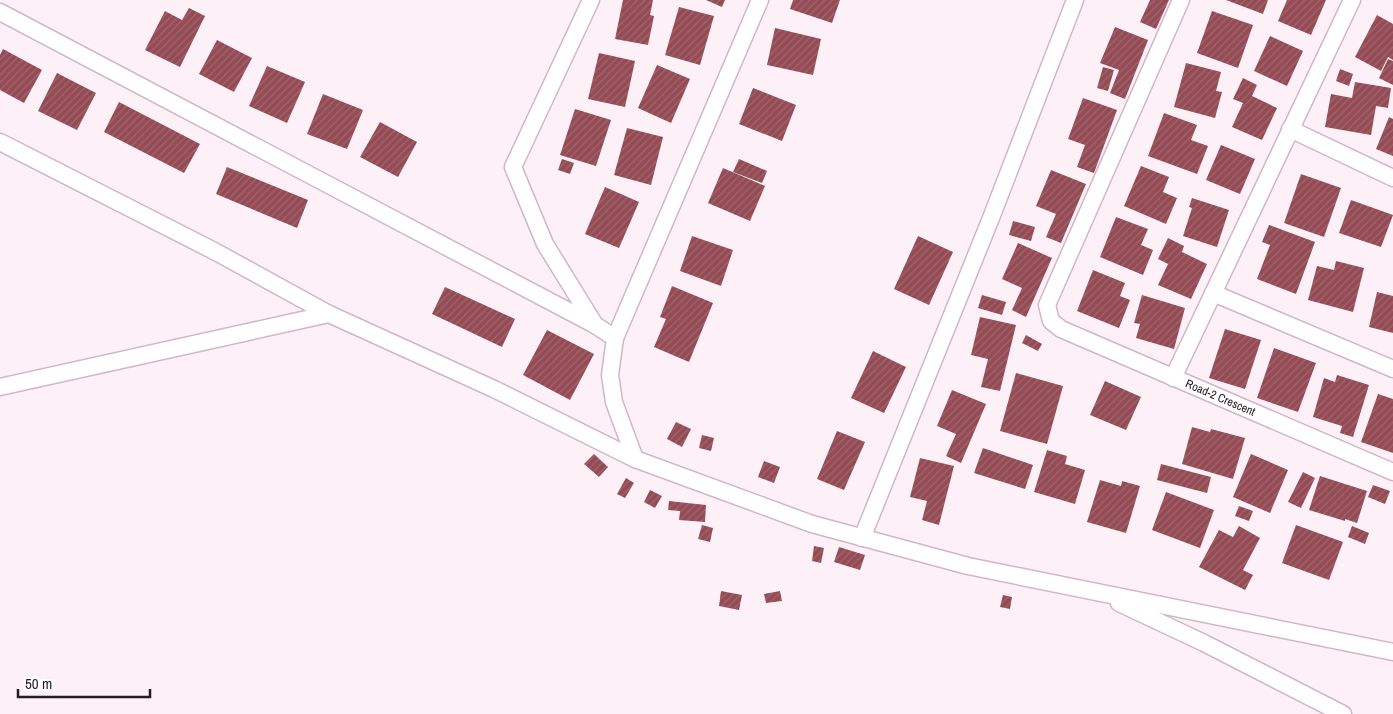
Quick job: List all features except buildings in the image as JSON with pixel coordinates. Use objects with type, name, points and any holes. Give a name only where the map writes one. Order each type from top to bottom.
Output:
[{"type":"street","points":[[591,0],[514,167],[545,244],[595,325]]},
{"type":"street","points":[[635,459],[614,402],[610,375],[615,338],[760,0]]},
{"type":"street","points":[[862,538],[991,218],[1075,0]]},
{"type":"street","name":"Road-2 Crescent","points":[[1182,0],[1047,304],[1051,321],[1061,329],[1393,472]]},
{"type":"street","points":[[1173,378],[1352,0]]},
{"type":"street","points":[[0,12],[595,325],[615,338]]},
{"type":"street","points":[[1290,129],[1393,178]]},
{"type":"street","points":[[0,142],[216,252],[329,314],[494,389],[635,459],[812,524],[968,566],[1393,652]]},
{"type":"street","points":[[1213,293],[1393,369]]},
{"type":"street","points":[[0,387],[329,314]]},
{"type":"street","points":[[1095,592],[1212,647],[1343,714]]}]
